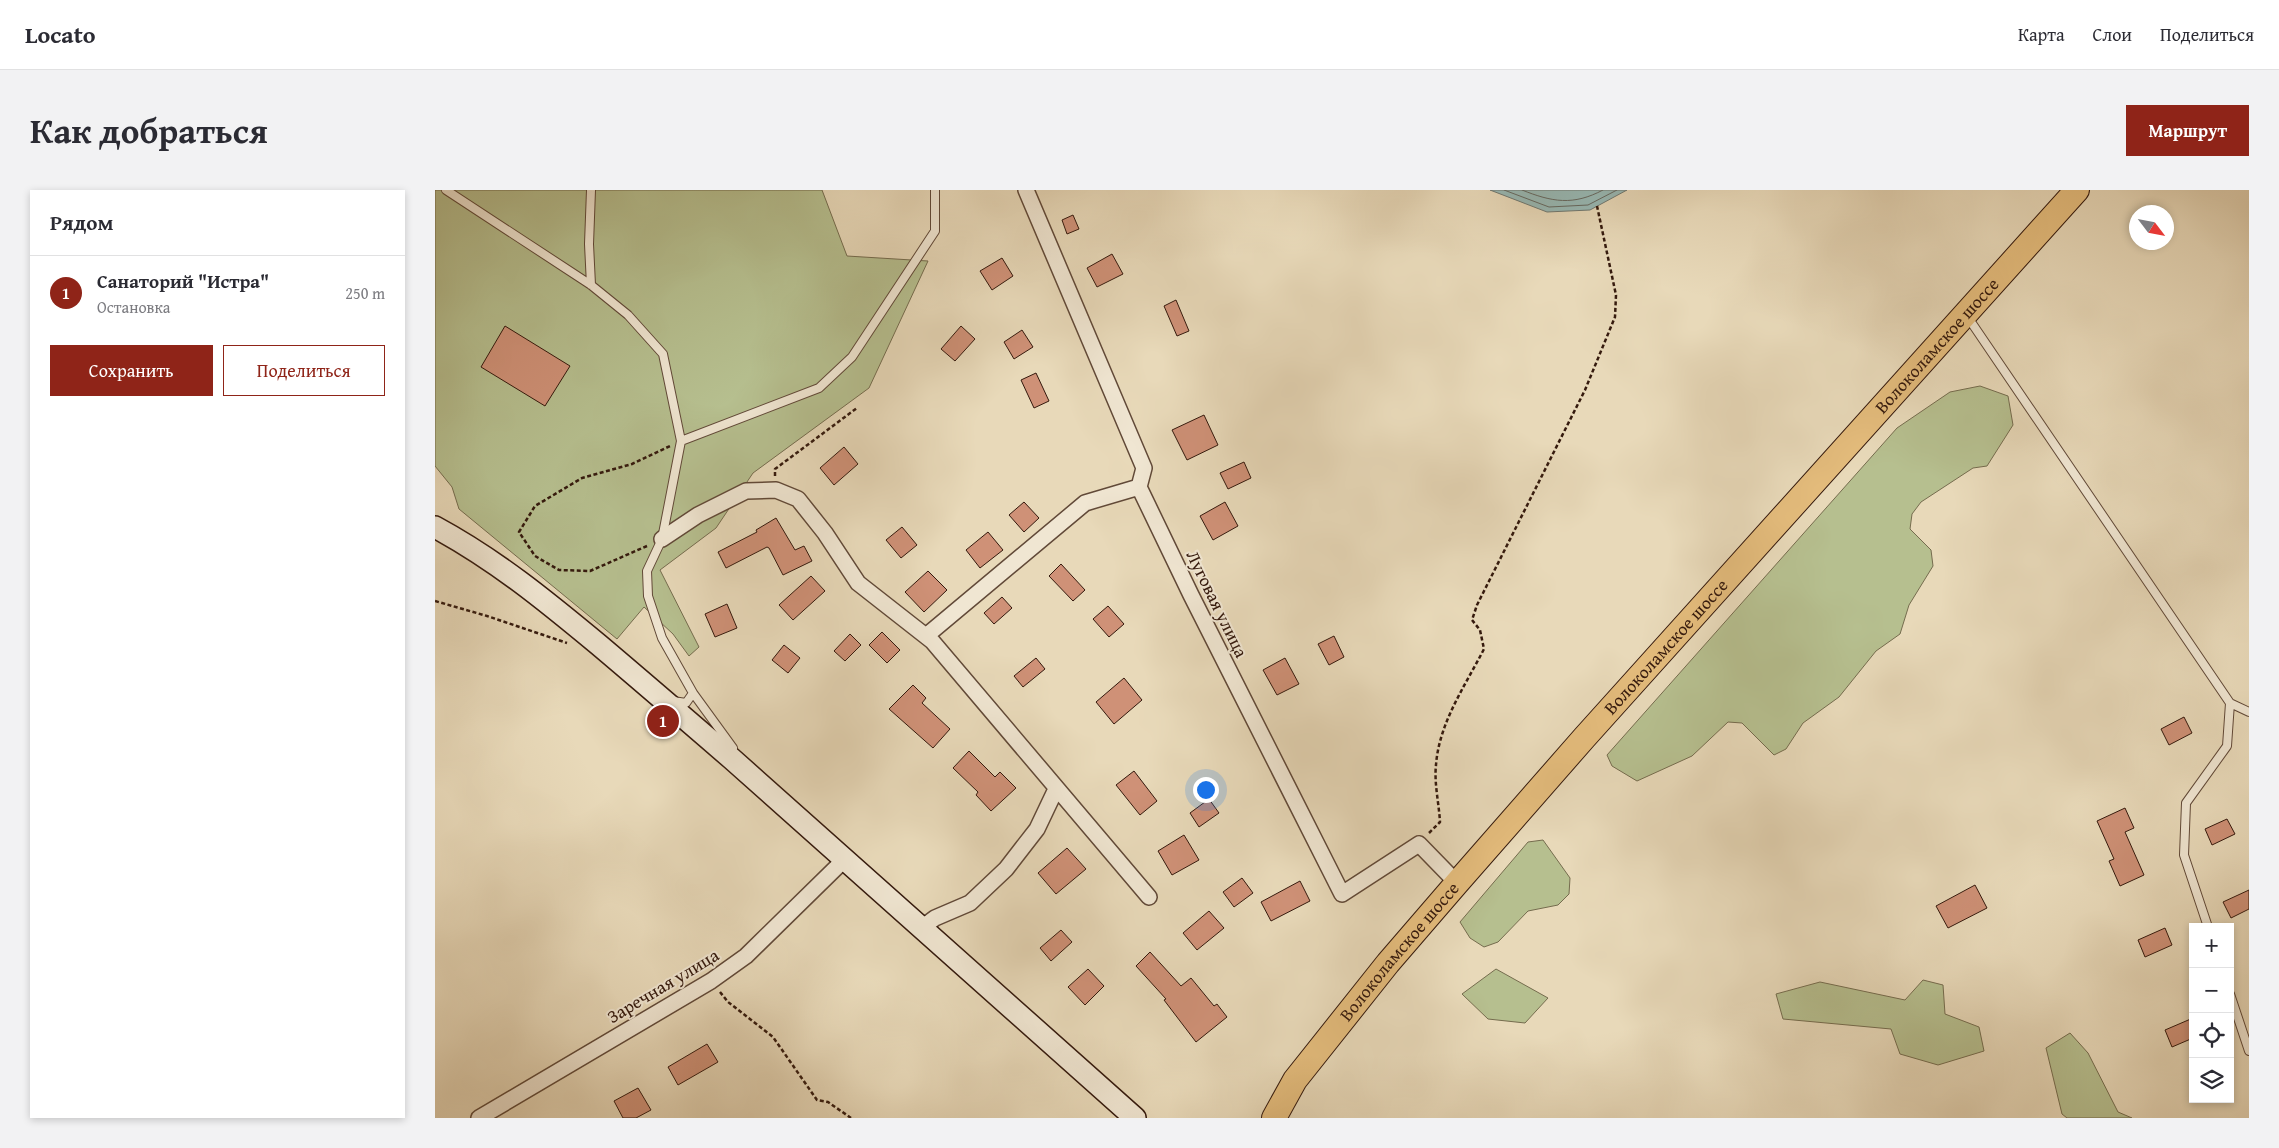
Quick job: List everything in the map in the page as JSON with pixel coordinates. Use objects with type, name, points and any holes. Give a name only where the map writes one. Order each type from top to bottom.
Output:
[{"type":"main road","name":"Волоколамское шоссе","points":[[1274,1118],[1295,1080],[1388,963],[1457,883],[1584,738],[2077,190]]},
{"type":"main road","points":[[435,527],[497,563],[664,700],[923,927],[1135,1118]]},
{"type":"street","points":[[926,636],[1085,504],[1139,487],[1144,468],[1026,190]]},
{"type":"street","name":"Луговая улица","points":[[1139,487],[1191,595],[1342,894],[1419,844]]},
{"type":"street","points":[[662,539],[698,515],[746,491],[776,490],[798,499],[825,533],[858,582],[926,636],[1149,897]]},
{"type":"street","points":[[923,927],[935,918],[971,903],[1006,869],[1037,829],[1056,790]]},
{"type":"street","points":[[1419,844],[1457,883]]},
{"type":"street","name":"Заречная улица","points":[[479,1118],[711,981],[746,956],[845,859]]},
{"type":"lane","points":[[445,190],[591,285],[628,315],[663,354],[681,441],[662,539],[647,571],[648,596],[662,638],[693,693],[757,782]]},
{"type":"lane","points":[[591,190],[589,244],[591,285]]},
{"type":"lane","points":[[681,441],[819,388],[852,357],[935,231],[935,190]]},
{"type":"lane","points":[[1966,314],[2230,703],[2249,712]]},
{"type":"lane","points":[[664,700],[686,703],[693,693]]},
{"type":"lane","points":[[2207,923],[2184,855],[2186,803],[2227,746],[2230,703]]},
{"type":"lane","points":[[2234,1006],[2249,1051]]},
{"type":"path","points":[[1419,844],[1440,822],[1436,767],[1439,746],[1448,718],[1484,649],[1480,630],[1472,620],[1585,390],[1615,317],[1616,295],[1597,206]]},
{"type":"path","points":[[776,490],[775,469],[857,408]]},
{"type":"path","points":[[662,539],[590,571],[559,570],[535,556],[519,532],[535,506],[583,478],[633,464],[681,441]]},
{"type":"path","points":[[435,601],[569,643]]},
{"type":"path","points":[[711,981],[728,1002],[773,1037],[817,1100],[828,1102],[851,1118]]},
{"type":"green space","points":[[435,190],[822,190],[847,256],[928,261],[869,388],[753,473],[716,528],[660,570],[699,647],[689,656],[673,634],[644,607],[617,639],[459,509],[452,487],[435,466]]},
{"type":"green space","points":[[1980,386],[2008,396],[2013,425],[1987,466],[1973,468],[1921,502],[1912,514],[1910,529],[1931,550],[1933,566],[1909,605],[1900,634],[1876,651],[1839,697],[1803,723],[1786,749],[1774,755],[1742,723],[1728,722],[1692,756],[1637,781],[1612,766],[1607,755],[1897,428],[1950,392]]},
{"type":"green space","points":[[1543,840],[1570,878],[1569,894],[1558,905],[1528,911],[1498,942],[1484,947],[1470,938],[1460,922],[1528,842]]},
{"type":"green space","points":[[1496,969],[1548,998],[1525,1023],[1488,1019],[1462,994]]},
{"type":"green space","points":[[1923,980],[1943,985],[1945,1014],[1979,1027],[1984,1051],[1938,1065],[1900,1054],[1891,1029],[1783,1019],[1776,994],[1820,982],[1905,1000]]},
{"type":"green space","points":[[2070,1033],[2088,1053],[2118,1112],[2132,1118],[2067,1118],[2062,1114],[2046,1048]]},
{"type":"water","points":[[1490,190],[1627,190],[1590,210],[1547,212]]},
{"type":"building","points":[[1073,215],[1079,229],[1067,234],[1062,220]]},
{"type":"building","points":[[1112,254],[1123,274],[1097,287],[1087,268]]},
{"type":"building","points":[[1002,258],[1013,276],[992,290],[980,271]]},
{"type":"building","points":[[1176,300],[1189,331],[1177,336],[1164,306]]},
{"type":"building","points":[[505,326],[570,366],[545,406],[481,367]]},
{"type":"building","points":[[961,326],[975,339],[955,361],[941,349]]},
{"type":"building","points":[[1022,330],[1033,347],[1014,359],[1004,342]]},
{"type":"building","points":[[1036,373],[1049,401],[1034,408],[1021,380]]},
{"type":"building","points":[[1204,415],[1218,445],[1187,460],[1172,430]]},
{"type":"building","points":[[844,447],[858,464],[834,485],[820,468]]},
{"type":"building","points":[[1244,462],[1251,478],[1228,489],[1220,473]]},
{"type":"building","points":[[1024,502],[1039,518],[1024,532],[1009,515]]},
{"type":"building","points":[[1225,502],[1238,526],[1213,540],[1200,516]]},
{"type":"building","points":[[776,518],[795,550],[804,546],[812,561],[783,575],[767,547],[726,568],[718,552],[757,532],[756,530]]},
{"type":"building","points":[[902,527],[917,545],[901,558],[886,540]]},
{"type":"building","points":[[988,532],[1003,550],[980,568],[966,550]]},
{"type":"building","points":[[1061,564],[1085,590],[1073,601],[1049,576]]},
{"type":"building","points":[[928,571],[947,590],[924,612],[905,592]]},
{"type":"building","points":[[811,576],[825,591],[793,620],[779,605]]},
{"type":"building","points":[[1002,597],[1012,608],[994,624],[984,613]]},
{"type":"building","points":[[727,604],[737,628],[715,637],[705,614]]},
{"type":"building","points":[[1108,606],[1124,624],[1109,637],[1093,619]]},
{"type":"building","points":[[882,632],[900,650],[887,663],[869,645]]},
{"type":"building","points":[[850,634],[861,645],[845,661],[834,651]]},
{"type":"building","points":[[1334,636],[1344,657],[1329,665],[1318,644]]},
{"type":"building","points":[[784,645],[800,658],[788,673],[772,660]]},
{"type":"building","points":[[1036,658],[1045,669],[1023,687],[1014,676]]},
{"type":"building","points":[[1285,658],[1299,684],[1277,695],[1263,670]]},
{"type":"building","points":[[1124,678],[1142,700],[1114,724],[1096,702]]},
{"type":"building","points":[[913,685],[926,698],[922,703],[950,729],[933,748],[889,709]]},
{"type":"building","points":[[2184,717],[2192,733],[2169,745],[2161,729]]},
{"type":"building","points":[[969,751],[995,777],[1000,772],[1016,788],[991,811],[976,795],[978,792],[953,768]]},
{"type":"building","points":[[1134,771],[1157,801],[1140,815],[1116,785]]},
{"type":"building","points":[[1209,799],[1219,813],[1199,827],[1190,813]]},
{"type":"building","points":[[2125,808],[2134,828],[2125,832],[2144,875],[2120,886],[2109,861],[2114,859],[2097,821]]},
{"type":"building","points":[[2227,819],[2235,834],[2212,845],[2205,829]]},
{"type":"building","points":[[1184,835],[1199,860],[1172,875],[1158,851]]},
{"type":"building","points":[[1067,848],[1086,869],[1056,894],[1038,873]]},
{"type":"building","points":[[1242,878],[1253,893],[1234,907],[1223,892]]},
{"type":"building","points":[[1300,881],[1310,901],[1271,921],[1261,902]]},
{"type":"building","points":[[1975,885],[1987,908],[1948,928],[1936,906]]},
{"type":"building","points":[[2249,890],[2249,909],[2231,918],[2223,902]]},
{"type":"building","points":[[1209,911],[1224,928],[1197,950],[1183,933]]},
{"type":"building","points":[[2165,928],[2172,945],[2145,957],[2138,940]]},
{"type":"building","points":[[1061,930],[1072,942],[1051,961],[1040,948]]},
{"type":"building","points":[[1150,952],[1181,986],[1191,978],[1214,1006],[1217,1004],[1227,1017],[1196,1042],[1164,1000],[1166,999],[1136,966]]},
{"type":"building","points":[[1088,969],[1104,986],[1085,1005],[1068,987]]},
{"type":"building","points":[[2189,1020],[2189,1040],[2172,1047],[2165,1030]]},
{"type":"building","points":[[707,1044],[718,1062],[678,1085],[668,1067]]},
{"type":"building","points":[[638,1088],[651,1110],[636,1118],[623,1118],[614,1101]]},
{"type":"place","name":"Санаторий \"Истра\"","points":[[663,721]]}]
